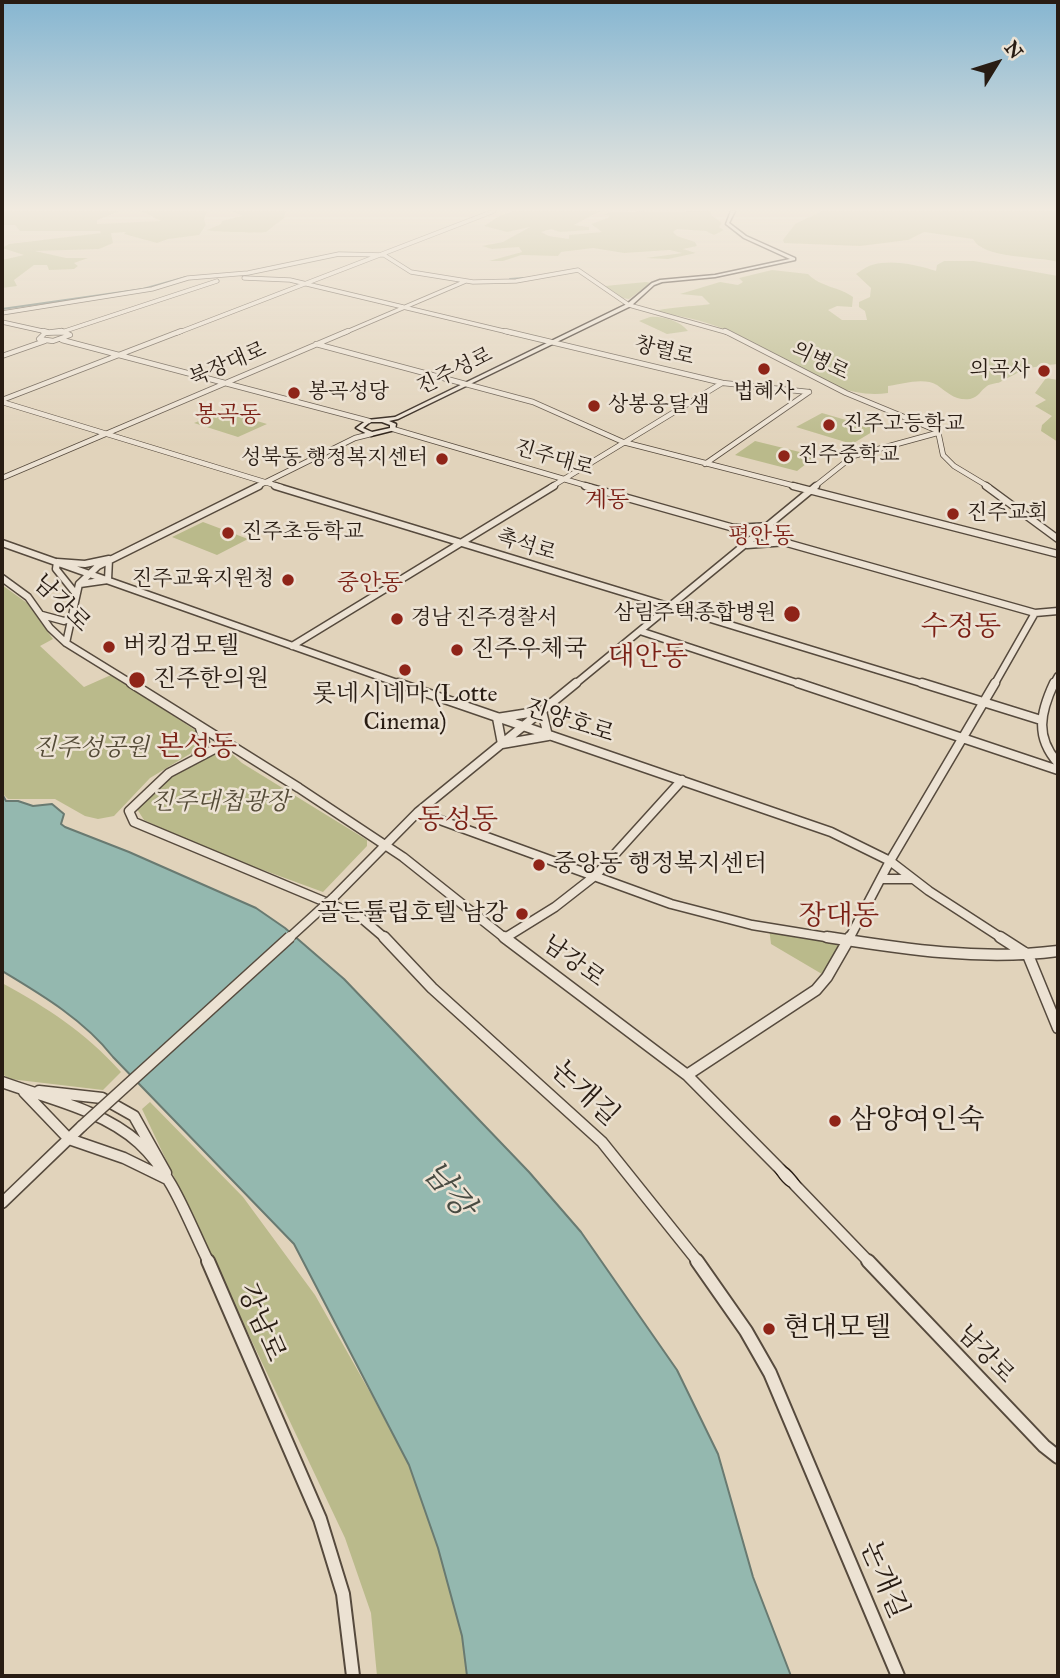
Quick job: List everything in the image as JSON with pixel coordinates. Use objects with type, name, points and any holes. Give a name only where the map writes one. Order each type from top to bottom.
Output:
[{"type":"main road","name":"진주성로","points":[[371,434],[467,383],[629,305],[650,289]]},
{"type":"main road","points":[[371,434],[361,428],[369,421],[383,421],[392,425]]},
{"type":"main road","name":"남강로","points":[[781,1170],[793,1184]]},
{"type":"street","name":"의병로","points":[[2,313],[150,289]]},
{"type":"street","name":"창렬로","points":[[67,335],[196,289]]},
{"type":"street","points":[[2,401],[293,289]]},
{"type":"street","name":"창렬로","points":[[330,289],[723,383],[809,392],[705,464]]},
{"type":"street","name":"북장대로","points":[[2,478],[447,289]]},
{"type":"street","name":"의병로","points":[[606,289],[629,305],[721,329],[846,393],[938,430],[937,433]]},
{"type":"street","points":[[2,322],[41,337],[67,335]]},
{"type":"street","points":[[2,356],[41,337],[67,335],[121,355],[369,421]]},
{"type":"street","points":[[316,344],[533,402],[623,442],[1058,554]]},
{"type":"street","points":[[292,646],[561,479],[723,383]]},
{"type":"street","name":"촉석로","points":[[2,401],[1041,720]]},
{"type":"street","points":[[355,419],[361,428],[355,438]]},
{"type":"street","name":"진주대로","points":[[392,425],[410,436],[1035,613]]},
{"type":"street","points":[[2,1203],[82,1126],[333,898],[383,844],[418,812],[771,526],[853,456],[937,433],[943,455],[954,466],[1004,497],[1058,539]]},
{"type":"street","points":[[66,643],[79,584],[109,559],[355,438],[371,434]]},
{"type":"street","points":[[747,545],[736,528],[771,526],[787,542]]},
{"type":"street","points":[[747,545],[787,542]]},
{"type":"street","name":"진양호로","points":[[2,543],[523,728],[831,832],[890,861],[929,891],[1028,955]]},
{"type":"street","points":[[76,594],[56,569],[57,562],[85,564],[109,559]]},
{"type":"street","points":[[79,584],[108,580],[109,559]]},
{"type":"street","name":"남강로","points":[[2,578],[28,597],[50,628],[66,643],[383,844],[584,995],[687,1075],[781,1170]]},
{"type":"street","points":[[687,1075],[816,990],[827,977],[890,861],[1035,613],[1058,611]]},
{"type":"street","points":[[42,615],[64,621],[72,618]]},
{"type":"street","points":[[640,631],[1058,770]]},
{"type":"street","points":[[1058,676],[1048,696],[1041,720],[1041,741],[1049,755],[1058,763]]},
{"type":"street","points":[[502,744],[497,718],[542,711]]},
{"type":"street","points":[[502,744],[548,736],[542,711]]},
{"type":"street","points":[[181,767],[200,754],[206,744],[207,739],[199,726]]},
{"type":"street","name":"논개길","points":[[226,743],[181,767],[156,785],[129,811],[134,822],[221,861],[346,910],[377,929],[432,988],[602,1142],[680,1238],[747,1331],[770,1373],[898,1676]]},
{"type":"street","points":[[505,938],[555,907],[596,875],[682,780]]},
{"type":"street","points":[[418,812],[671,904],[715,917],[928,953],[1028,955],[1058,951]]},
{"type":"street","points":[[882,879],[915,880]]},
{"type":"street","points":[[1028,955],[1058,1028]]},
{"type":"street","name":"강남로","points":[[2,1082],[83,1111],[116,1127],[139,1143],[168,1179],[204,1254],[320,1519],[343,1594],[353,1676]]},
{"type":"street","points":[[21,1090],[69,1139],[124,1158],[168,1179]]},
{"type":"street","points":[[21,1090],[102,1098],[134,1116],[165,1166],[168,1179]]},
{"type":"street","name":"남강로","points":[[793,1184],[1044,1447],[1058,1457]]},
{"type":"green space","points":[[610,289],[642,289],[629,299],[622,298]]},
{"type":"green space","points":[[696,289],[836,289],[853,297],[852,307],[837,306],[828,310],[842,320],[867,320],[859,302],[870,297],[871,289],[1058,289],[1058,364],[1023,371],[989,385],[970,399],[956,397],[937,385],[926,382],[888,386],[888,393],[867,394],[825,382],[717,326],[654,312],[710,304],[702,296],[680,294]]},
{"type":"green space","points":[[650,317],[671,320],[688,331],[667,334],[639,321]]},
{"type":"green space","points":[[1046,378],[1058,380],[1058,442],[1041,431],[1042,425],[1052,416],[1035,406],[1046,400],[1035,393]]},
{"type":"green space","points":[[224,411],[267,424],[238,437],[194,423]]},
{"type":"green space","points":[[822,413],[877,429],[852,444],[796,427]]},
{"type":"green space","points":[[755,441],[816,456],[797,471],[735,455]]},
{"type":"green space","points":[[203,522],[248,539],[217,555],[172,537]]},
{"type":"green space","name":"진주성공원","points":[[2,585],[27,603],[53,639],[40,646],[84,687],[111,675],[198,732],[203,746],[150,778],[114,816],[98,819],[85,816],[55,799],[8,799],[2,793]]},
{"type":"green space","name":"진주대첩광장","points":[[219,752],[232,754],[242,763],[367,840],[367,846],[323,892],[214,852],[144,820],[137,809],[171,775]]},
{"type":"green space","points":[[769,927],[849,939],[827,977],[771,944]]},
{"type":"green space","points":[[2,983],[65,1022],[93,1044],[121,1072],[103,1090],[10,1079],[2,1074]]},
{"type":"green space","points":[[150,1102],[243,1197],[315,1295],[371,1394],[409,1465],[438,1548],[462,1636],[467,1676],[377,1676],[371,1613],[345,1538],[142,1109]]},
{"type":"water","name":"남강","points":[[2,794],[6,801],[18,801],[33,806],[52,804],[64,814],[61,824],[65,827],[256,908],[285,928],[344,979],[529,1172],[581,1232],[677,1370],[718,1454],[753,1577],[791,1676],[467,1676],[462,1636],[438,1548],[409,1465],[294,1244],[89,1031],[47,999],[2,971]]},
{"type":"waterway","points":[[2,309],[141,289]]},
{"type":"place","name":"법혜사","points":[[764,369]]},
{"type":"place","name":"의곡사","points":[[1044,371]]},
{"type":"place","name":"봉곡성당","points":[[294,393]]},
{"type":"place","name":"상봉옹달샘","points":[[594,406]]},
{"type":"place","name":"진주고등학교","points":[[829,425]]},
{"type":"place","name":"진주중학교","points":[[784,456]]},
{"type":"place","name":"성북동 행정복지센터","points":[[442,459]]},
{"type":"place","name":"진주교회","points":[[953,514]]},
{"type":"place","name":"진주초등학교","points":[[228,533]]},
{"type":"place","name":"진주교육지원청","points":[[288,580]]},
{"type":"place","name":"삼림주택종합병원","points":[[792,614]]},
{"type":"place","name":"경남 진주경찰서","points":[[397,619]]},
{"type":"place","name":"버킹검모텔","points":[[109,647]]},
{"type":"place","name":"진주우체국","points":[[457,650]]},
{"type":"place","name":"롯네시네마 (Lotte Cinema)","points":[[405,670]]},
{"type":"place","name":"진주한의원","points":[[137,680]]},
{"type":"place","name":"중앙동 행정복지센터","points":[[539,865]]},
{"type":"place","name":"골든튤립호텔 남강","points":[[522,914]]},
{"type":"place","name":"삼양여인숙","points":[[835,1121]]},
{"type":"place","name":"현대모텔","points":[[769,1329]]},
{"type":"district","name":"봉곡동","points":[[228,416]]},
{"type":"district","name":"계동","points":[[607,501]]},
{"type":"district","name":"평안동","points":[[761,537]]},
{"type":"district","name":"중안동","points":[[370,584]]},
{"type":"district","name":"수정동","points":[[961,628]]},
{"type":"district","name":"대안동","points":[[648,658]]},
{"type":"district","name":"본성동","points":[[197,748]]},
{"type":"district","name":"동성동","points":[[458,821]]},
{"type":"district","name":"장대동","points":[[839,917]]}]
